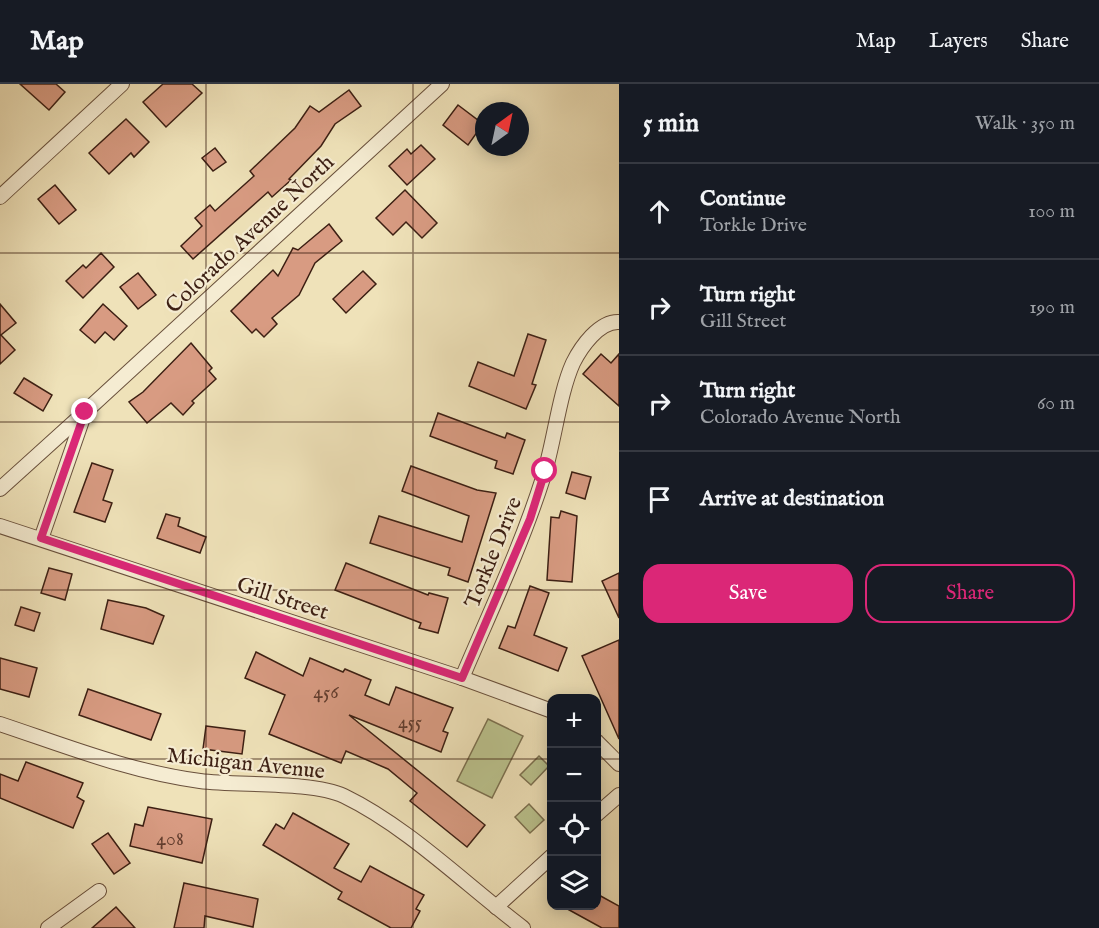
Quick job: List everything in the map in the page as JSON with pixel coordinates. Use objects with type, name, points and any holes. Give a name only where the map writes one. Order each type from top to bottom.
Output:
[{"type":"street","points":[[0,197],[122,84]]},
{"type":"street","name":"Colorado Avenue North","points":[[0,489],[442,84]]},
{"type":"street","name":"Torkle Drive","points":[[462,678],[530,519],[545,471],[572,365],[580,349],[599,329],[619,322]]},
{"type":"street","name":"Colorado Avenue North","points":[[41,538],[85,412]]},
{"type":"street","name":"Gill Street","points":[[0,526],[462,678],[547,709]]},
{"type":"street","name":"Michigan Avenue","points":[[0,723],[124,765],[168,776],[201,781],[319,789],[342,795],[387,821],[523,928]]},
{"type":"street","points":[[601,745],[619,764]]},
{"type":"street","points":[[601,811],[619,795]]},
{"type":"street","points":[[496,907],[547,861]]},
{"type":"street","points":[[48,928],[99,891]]},
{"type":"green space","points":[[488,719],[523,736],[492,798],[457,781]]},
{"type":"green space","points":[[539,756],[547,764],[547,768],[531,785],[520,775]]},
{"type":"green space","points":[[529,804],[544,820],[530,833],[515,817]]},
{"type":"building","points":[[20,84],[56,84],[65,92],[49,110]]},
{"type":"building","points":[[163,84],[192,84],[202,93],[166,127],[143,102]]},
{"type":"building","points":[[349,90],[361,106],[335,124],[321,146],[289,179],[291,180],[272,197],[268,192],[193,259],[181,246],[202,226],[195,218],[210,205],[215,211],[254,176],[250,171],[295,128],[310,106],[319,112]]},
{"type":"building","points":[[458,105],[475,118],[475,135],[468,145],[443,125]]},
{"type":"building","points":[[126,119],[149,142],[134,157],[131,153],[109,174],[89,153]]},
{"type":"building","points":[[421,145],[435,159],[407,185],[389,166],[407,149],[411,154]]},
{"type":"building","points":[[215,148],[226,162],[213,171],[202,158]]},
{"type":"building","points":[[55,185],[76,210],[59,224],[38,199]]},
{"type":"building","points":[[405,190],[437,223],[422,238],[406,222],[393,235],[376,218]]},
{"type":"building","points":[[329,224],[342,241],[315,263],[299,295],[272,318],[277,324],[264,337],[256,329],[252,333],[231,311],[273,270],[278,276],[293,248],[298,250]]},
{"type":"building","points":[[101,253],[114,267],[83,298],[66,281],[83,265],[86,268]]},
{"type":"building","points":[[363,271],[376,284],[346,313],[333,299]]},
{"type":"building","points":[[138,273],[156,295],[138,309],[120,287]]},
{"type":"building","points":[[0,304],[16,323],[1,335],[15,350],[0,364]]},
{"type":"building","points":[[103,304],[127,326],[114,340],[105,332],[95,343],[80,330]]},
{"type":"building","points":[[528,334],[546,340],[532,384],[536,385],[526,409],[469,386],[478,362],[514,376]]},
{"type":"building","points":[[191,343],[212,368],[209,371],[216,379],[192,401],[194,403],[183,415],[171,403],[147,423],[129,402],[143,392]]},
{"type":"building","points":[[601,354],[611,363],[619,354],[619,406],[583,374]]},
{"type":"building","points":[[24,378],[52,395],[43,411],[14,393]]},
{"type":"building","points":[[438,413],[505,438],[507,433],[525,440],[513,474],[495,468],[497,461],[430,436]]},
{"type":"building","points":[[92,463],[113,470],[103,500],[112,503],[105,522],[74,512]]},
{"type":"building","points":[[411,466],[477,490],[496,493],[468,582],[448,575],[450,568],[370,543],[379,516],[462,542],[469,516],[402,491]]},
{"type":"building","points":[[572,472],[591,477],[585,499],[566,493]]},
{"type":"building","points":[[561,511],[577,516],[572,582],[547,580],[551,517],[559,518]]},
{"type":"building","points":[[166,514],[180,518],[178,526],[206,537],[200,553],[157,538]]},
{"type":"building","points":[[346,563],[428,595],[429,593],[448,598],[438,633],[419,628],[421,623],[335,590]]},
{"type":"building","points":[[49,568],[72,574],[65,600],[41,593]]},
{"type":"building","points":[[619,573],[619,618],[602,581]]},
{"type":"building","points":[[530,586],[549,593],[534,635],[567,648],[558,671],[499,648],[508,626],[515,628]]},
{"type":"building","points":[[108,600],[146,608],[164,616],[153,644],[101,629]]},
{"type":"building","points":[[21,607],[40,613],[34,631],[15,625]]},
{"type":"building","points":[[619,640],[619,739],[601,694],[599,694],[582,656]]},
{"type":"building","points":[[256,652],[303,676],[310,658],[343,672],[345,669],[371,680],[365,695],[389,705],[396,687],[453,708],[443,731],[448,733],[441,752],[349,715],[485,825],[467,847],[410,801],[417,793],[388,769],[346,751],[341,763],[269,734],[285,695],[245,678]]},
{"type":"building","points":[[0,658],[37,668],[29,697],[0,689]]},
{"type":"building","points":[[88,689],[161,714],[151,740],[79,715]]},
{"type":"building","points":[[206,726],[245,731],[242,754],[203,749]]},
{"type":"building","points":[[26,762],[83,783],[77,797],[84,801],[73,828],[0,798],[0,774],[18,781]]},
{"type":"building","points":[[148,807],[212,819],[202,863],[130,846],[135,824],[143,826]]},
{"type":"building","points":[[293,813],[349,844],[334,868],[361,882],[370,866],[424,895],[416,909],[420,911],[411,928],[391,928],[338,899],[342,892],[263,845],[276,824],[284,829]]},
{"type":"building","points":[[108,833],[130,863],[114,874],[92,844]]},
{"type":"building","points":[[184,883],[258,899],[253,927],[205,916],[204,928],[174,928]]},
{"type":"building","points":[[601,896],[619,906],[619,928],[602,928],[569,910],[601,910]]},
{"type":"building","points":[[116,907],[135,928],[92,928]]},
{"type":"route","points":[[85,412],[41,538],[462,678],[530,519],[545,471]]}]
